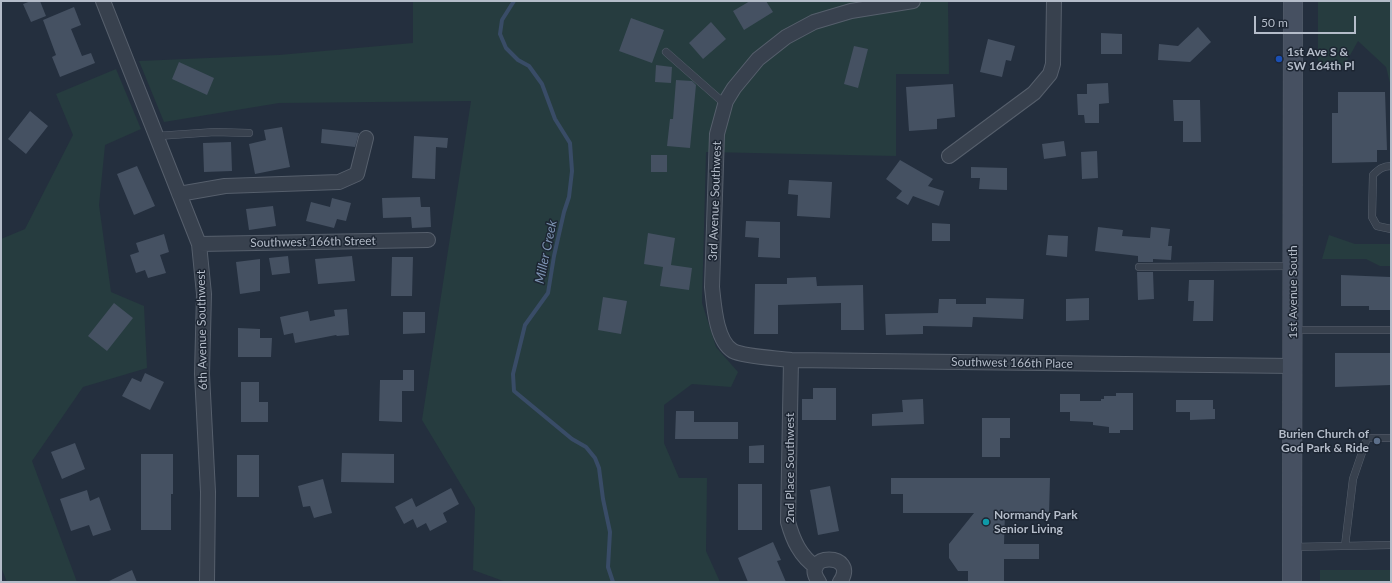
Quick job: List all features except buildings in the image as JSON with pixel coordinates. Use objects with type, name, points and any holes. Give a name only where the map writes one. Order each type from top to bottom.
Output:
[{"type":"main road","name":"1st Avenue South","points":[[1292,582],[1293,1]]},
{"type":"street","name":"6th Avenue Southwest","points":[[104,1],[199,244],[204,294],[202,374],[208,492],[207,582]]},
{"type":"street","name":"3rd Avenue Southwest","points":[[732,350],[724,342],[719,327],[714,309],[712,288],[717,134],[725,104],[734,88],[758,59],[786,36],[814,22],[852,11],[913,1]]},
{"type":"street","points":[[949,156],[1034,93],[1048,78],[1053,64],[1054,1]]},
{"type":"street","points":[[179,194],[225,186],[339,182],[356,174],[366,138]]},
{"type":"street","name":"Southwest 166th Street","points":[[199,244],[428,240]]},
{"type":"street","name":"Southwest 166th Place","points":[[732,350],[742,354],[791,360],[1293,366]]},
{"type":"street","name":"2nd Place Southwest","points":[[791,360],[788,522],[792,536],[800,551],[809,562],[816,567]]},
{"type":"street","points":[[819,582],[816,578],[816,567],[819,562],[829,558],[835,559],[842,567],[844,572],[840,582]]},
{"type":"lane","points":[[666,52],[725,104]]},
{"type":"lane","points":[[157,136],[216,132],[249,133]]},
{"type":"lane","points":[[1391,166],[1384,166],[1378,169],[1373,175],[1372,217],[1377,226],[1391,229]]},
{"type":"lane","points":[[1139,267],[1293,266]]},
{"type":"lane","points":[[1293,330],[1391,330]]},
{"type":"lane","points":[[1345,546],[1352,479],[1367,438],[1391,438]]},
{"type":"lane","points":[[1292,547],[1391,545]]},
{"type":"green space","points":[[413,1],[948,1],[949,74],[896,74],[896,156],[706,152],[702,303],[716,347],[738,372],[731,387],[692,384],[664,405],[664,443],[679,478],[707,478],[706,551],[720,582],[506,582],[473,570],[475,508],[422,420],[471,101],[279,103],[164,122],[139,61],[279,55],[413,43]]},
{"type":"green space","points":[[1318,1],[1391,1],[1391,87],[1386,67],[1358,41],[1344,66],[1318,68]]},
{"type":"green space","points":[[116,69],[141,129],[105,145],[99,205],[111,292],[144,306],[147,368],[83,387],[32,461],[77,582],[7,582],[1,567],[1,239],[25,229],[73,135],[56,94]]},
{"type":"green space","points":[[1329,235],[1355,244],[1391,244],[1391,266],[1380,266],[1366,259],[1322,259]]},
{"type":"green space","points":[[1320,570],[1391,570],[1391,582],[1320,582]]},
{"type":"waterway","name":"Miller Creek","points":[[514,1],[502,20],[500,34],[506,48],[518,60],[529,66],[542,84],[555,119],[570,143],[572,171],[569,197],[554,256],[548,293],[525,325],[513,374],[514,391],[572,439],[586,447],[595,458],[599,468],[603,499],[610,532],[608,567],[613,582]]},
{"type":"place","name":"1st Ave S & SW 164th Pl","points":[[1279,59]]},
{"type":"place","name":"Burien Church of God Park & Ride","points":[[1377,441]]},
{"type":"place","name":"Normandy Park Senior Living","points":[[986,522]]}]
